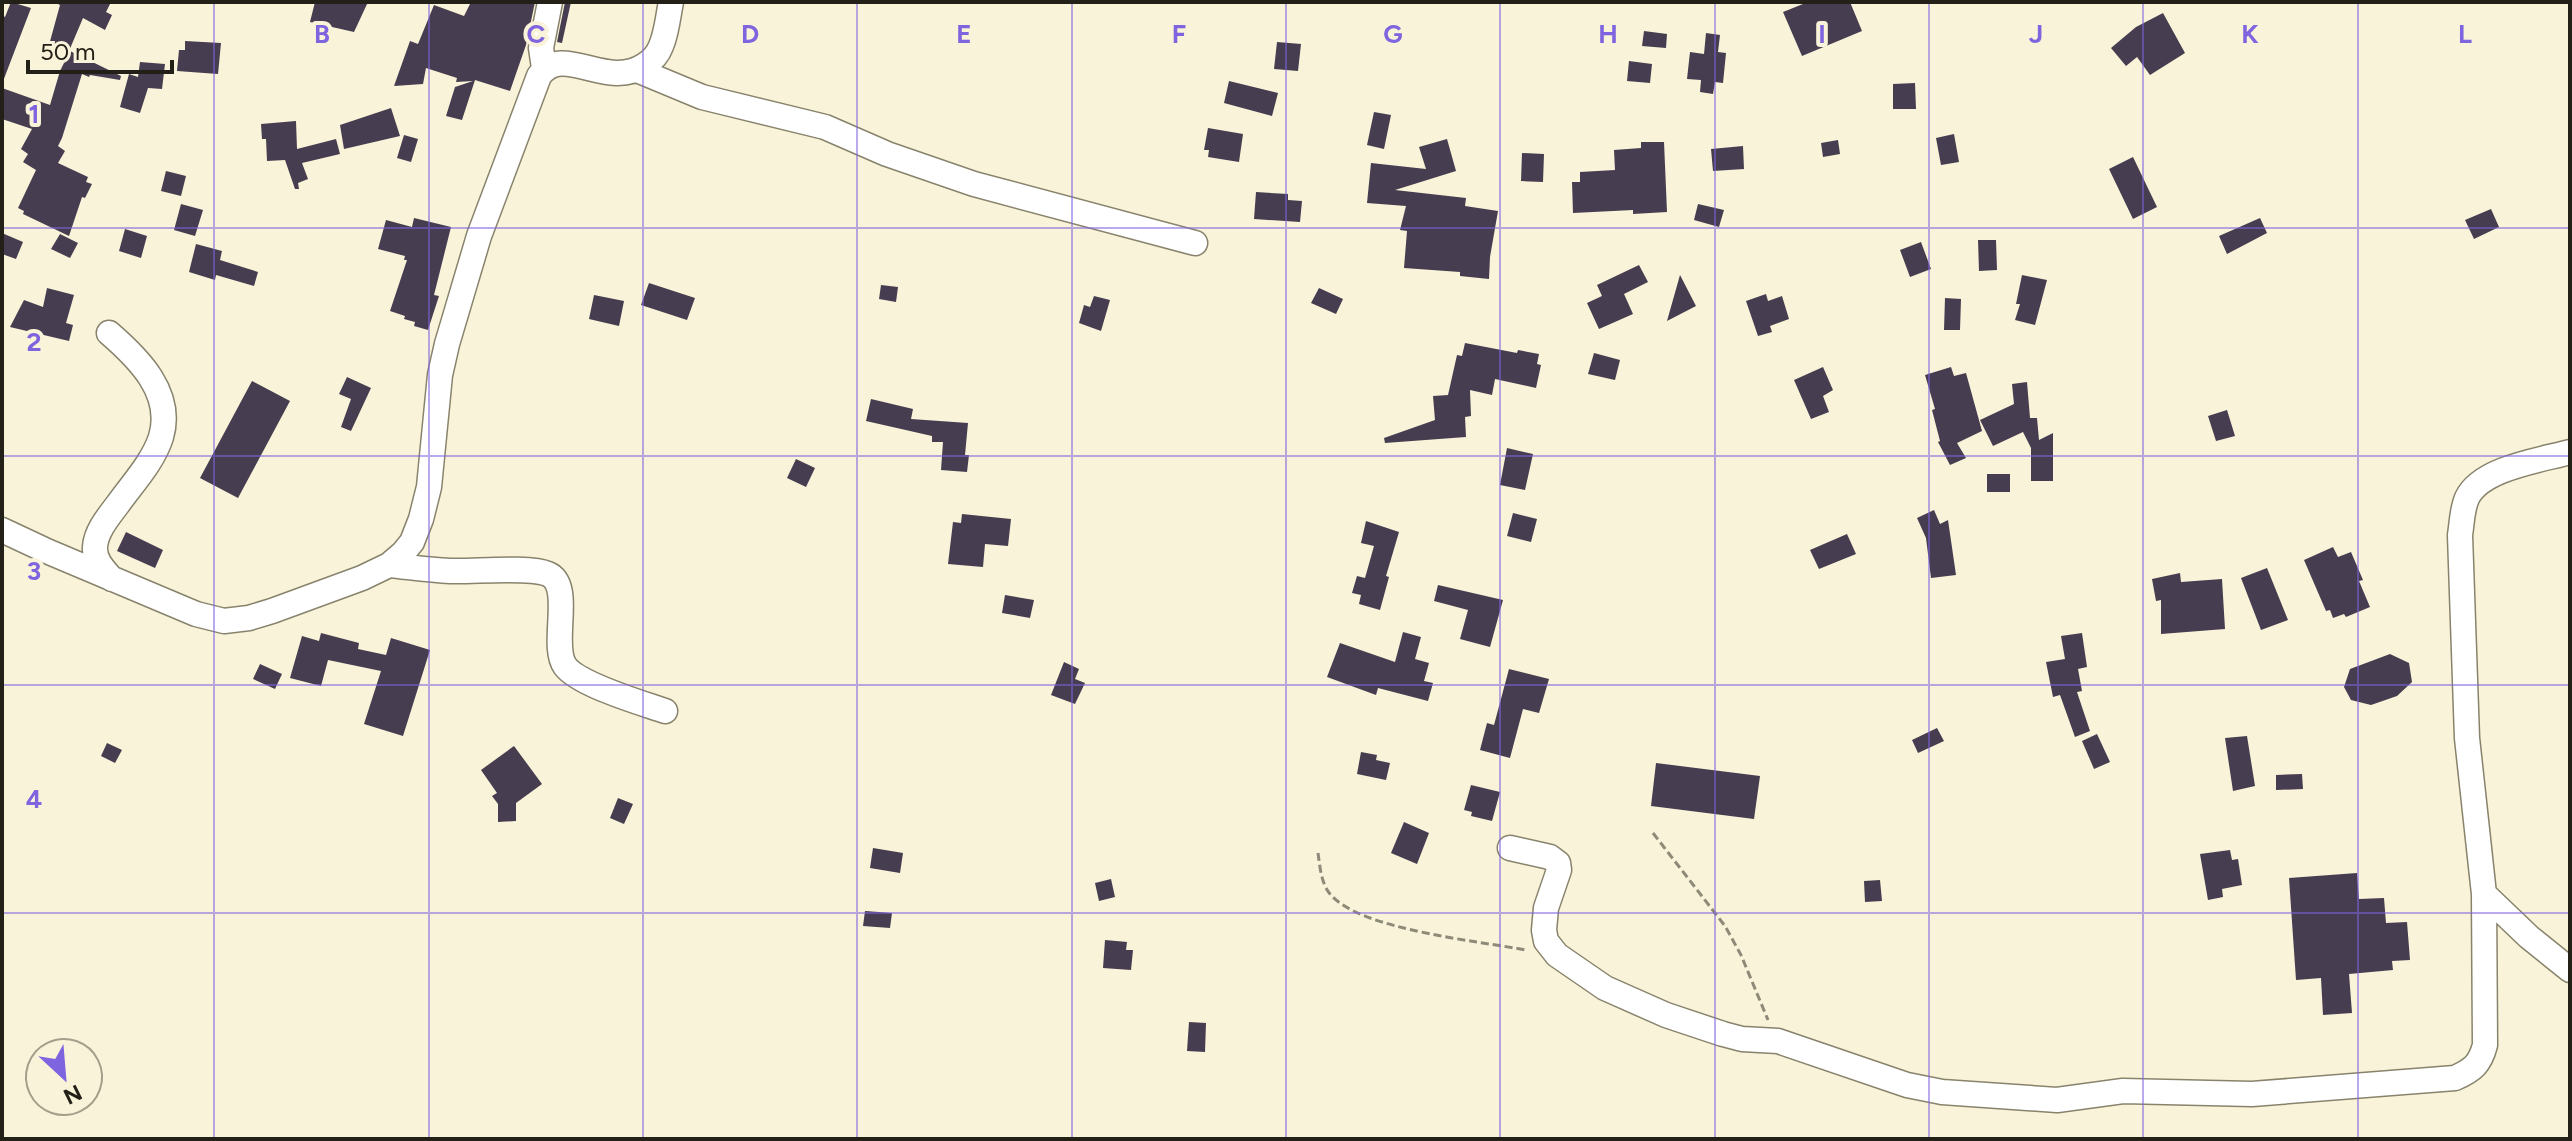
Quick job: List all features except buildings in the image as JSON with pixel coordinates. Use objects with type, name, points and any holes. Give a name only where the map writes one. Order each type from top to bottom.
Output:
[{"type":"street","points":[[544,68],[541,48],[550,2]]},
{"type":"street","points":[[2,530],[196,614],[224,621],[272,611],[389,565],[412,542],[421,519],[429,487],[440,375],[447,344],[479,236],[539,76],[551,64],[563,63],[609,74],[637,70],[652,61],[660,48],[671,2]]},
{"type":"street","points":[[637,70],[702,97],[825,127],[887,154],[974,184],[1195,243]]},
{"type":"street","points":[[109,333],[136,357],[149,375],[159,395],[163,415],[161,436],[148,463],[98,534],[94,548],[98,561],[112,579]]},
{"type":"street","points":[[1510,848],[1550,857],[1558,863],[1559,870],[1546,908],[1546,941],[1557,955],[1605,988],[1666,1015],[1742,1039],[1778,1041],[1907,1085],[1942,1092],[2057,1100],[2138,1091],[2252,1094],[2455,1078],[2471,1071],[2481,1060],[2485,1045],[2484,894],[2467,738],[2462,518],[2468,496],[2483,479],[2510,468],[2570,452]]},
{"type":"street","points":[[389,565],[448,571],[536,571],[550,574],[560,591],[560,650],[565,665],[576,675],[612,692],[665,711]]},
{"type":"street","points":[[2484,894],[2529,937],[2570,970]]},
{"type":"path","points":[[1653,833],[1725,926],[1778,1041]]},
{"type":"path","points":[[1318,853],[1323,882],[1329,893],[1357,913],[1449,938],[1557,955]]}]
